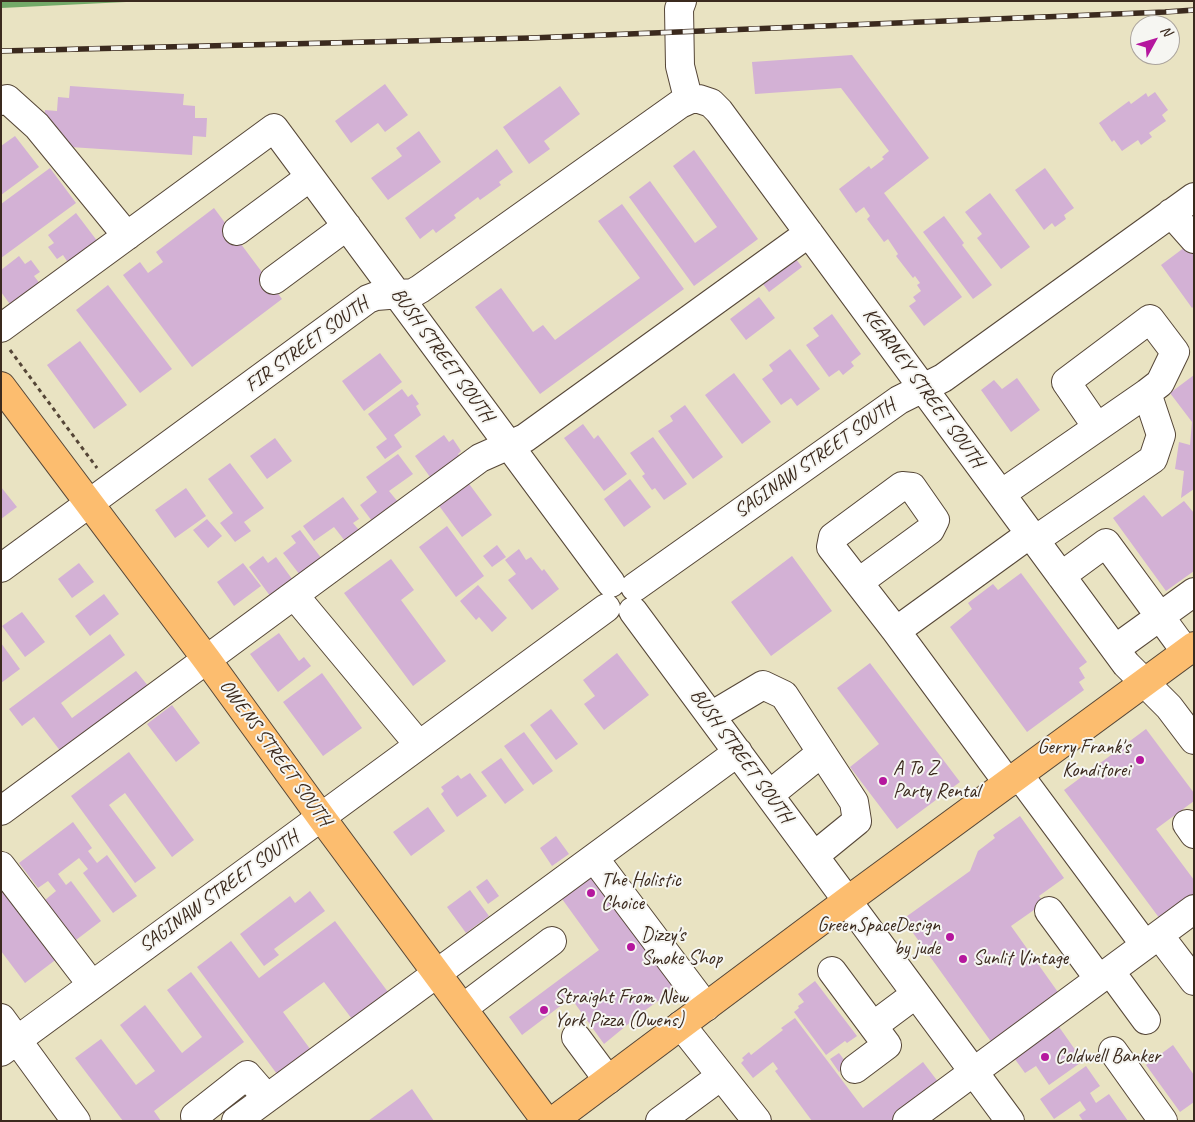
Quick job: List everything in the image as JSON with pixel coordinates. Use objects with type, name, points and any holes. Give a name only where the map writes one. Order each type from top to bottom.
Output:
[{"type":"main road","name":"OWENS STREET SOUTH","points":[[1,386],[207,660],[546,1121]]},
{"type":"main road","points":[[553,1121],[847,901],[1190,649]]},
{"type":"street","points":[[682,1],[679,9],[680,66],[684,82],[695,99]]},
{"type":"street","name":"KEARNEY STREET SOUTH","points":[[695,99],[711,104],[720,111],[1126,664],[1169,707],[1194,740]]},
{"type":"street","name":"FIR STREET SOUTH","points":[[1,568],[368,299],[397,293],[413,293],[420,289],[680,104],[695,99]]},
{"type":"street","points":[[1,328],[127,236],[37,126],[4,100]]},
{"type":"street","name":"BUSH STREET SOUTH","points":[[127,236],[274,128],[1010,1121]]},
{"type":"street","points":[[237,231],[310,177]]},
{"type":"street","name":"SAGINAW STREET SOUTH","points":[[9,1046],[621,597],[899,400],[944,378],[1194,197]]},
{"type":"street","points":[[1171,213],[1194,239]]},
{"type":"street","points":[[274,280],[347,226]]},
{"type":"street","points":[[1,811],[480,458],[525,438],[809,233]]},
{"type":"street","points":[[1001,494],[1160,384],[1174,352],[1150,319],[1066,382],[1097,427]]},
{"type":"street","points":[[896,631],[1153,458],[1161,435],[1147,393]]},
{"type":"street","points":[[1061,576],[1106,543],[1160,616],[1190,649]]},
{"type":"street","points":[[859,582],[1013,779],[1152,940],[1194,981]]},
{"type":"street","points":[[1115,649],[1194,592]]},
{"type":"street","points":[[294,596],[420,744]]},
{"type":"street","points":[[711,716],[763,685],[784,695],[854,802],[857,821],[814,856]]},
{"type":"street","points":[[251,1113],[437,973],[738,752]]},
{"type":"street","points":[[769,795],[821,753]]},
{"type":"street","points":[[594,858],[706,1007]]},
{"type":"street","points":[[1,866],[92,985]]},
{"type":"street","points":[[912,1119],[1194,909]]},
{"type":"street","points":[[1049,911],[1146,1020]]},
{"type":"street","points":[[463,1008],[552,941]]},
{"type":"street","points":[[832,971],[887,1045],[855,1070]]},
{"type":"street","points":[[873,1026],[916,994]]},
{"type":"street","points":[[1,1018],[9,1046],[76,1121]]},
{"type":"street","points":[[681,1025],[757,1121]]},
{"type":"street","points":[[576,1037],[608,1080]]},
{"type":"street","points":[[1113,1051],[1164,1121]]},
{"type":"street","points":[[198,1121],[195,1116],[247,1074],[251,1113]]},
{"type":"street","points":[[660,1121],[721,1076]]},
{"type":"green space","points":[[1,1],[147,1],[1,8]]},
{"type":"building","points":[[852,55],[929,158],[884,193],[962,297],[924,326],[909,306],[916,301],[913,297],[921,291],[917,285],[920,283],[915,276],[913,278],[896,256],[898,254],[888,239],[884,242],[867,219],[870,216],[864,207],[856,213],[839,189],[869,166],[871,169],[884,159],[882,157],[889,151],[841,88],[755,94],[752,62]]},
{"type":"building","points":[[385,84],[408,115],[385,132],[378,123],[351,143],[335,121]]},
{"type":"building","points":[[70,86],[184,94],[183,105],[195,106],[195,118],[207,118],[206,137],[193,136],[192,155],[55,146],[57,127],[44,127],[45,110],[57,111],[58,97],[69,98]]},
{"type":"building","points":[[560,86],[580,114],[544,141],[550,149],[529,164],[503,127]]},
{"type":"building","points":[[1155,92],[1168,110],[1162,115],[1166,121],[1149,133],[1152,137],[1141,145],[1138,140],[1122,151],[1114,140],[1112,142],[1099,123],[1129,101],[1131,104],[1146,93],[1148,97]]},
{"type":"building","points":[[419,131],[441,162],[388,200],[371,178],[402,156],[396,148]]},
{"type":"building","points":[[15,136],[39,167],[1,195],[1,146]]},
{"type":"building","points":[[497,149],[513,172],[499,182],[501,185],[480,200],[478,197],[454,215],[456,218],[436,233],[433,229],[420,239],[405,218]]},
{"type":"building","points":[[694,150],[758,239],[694,286],[629,197],[650,181],[695,243],[717,227],[673,166]]},
{"type":"building","points":[[50,168],[76,203],[1,258],[1,204]]},
{"type":"building","points":[[1045,168],[1074,208],[1064,215],[1066,219],[1055,227],[1052,223],[1044,230],[1015,190]]},
{"type":"building","points":[[990,193],[1030,247],[1001,269],[977,238],[982,234],[965,212]]},
{"type":"building","points":[[622,204],[684,289],[540,394],[475,307],[501,288],[533,332],[543,325],[555,340],[640,278],[598,221]]},
{"type":"building","points":[[214,208],[282,299],[192,367],[123,275],[140,262],[148,273],[163,262],[156,252]]},
{"type":"building","points":[[76,213],[98,242],[69,264],[63,255],[57,259],[48,247],[54,243],[48,235]]},
{"type":"building","points":[[944,216],[964,243],[962,245],[992,285],[973,299],[923,232]]},
{"type":"building","points":[[1189,244],[1194,251],[1194,306],[1192,308],[1161,265]]},
{"type":"building","points":[[793,255],[802,267],[769,292],[760,280]]},
{"type":"building","points":[[19,256],[25,264],[31,260],[40,272],[34,276],[41,285],[12,307],[1,292],[1,270]]},
{"type":"building","points":[[108,285],[172,369],[140,393],[76,310]]},
{"type":"building","points":[[759,297],[775,318],[746,340],[730,319]]},
{"type":"building","points":[[832,314],[861,354],[851,362],[854,366],[843,375],[839,370],[829,377],[806,345],[819,336],[813,328]]},
{"type":"building","points":[[80,341],[127,405],[94,429],[47,365]]},
{"type":"building","points":[[790,349],[820,389],[797,406],[791,398],[781,405],[762,379],[773,371],[769,365]]},
{"type":"building","points":[[380,353],[402,382],[364,411],[342,381]]},
{"type":"building","points":[[734,373],[771,422],[742,444],[705,395]]},
{"type":"building","points":[[1194,375],[1194,489],[1181,498],[1184,471],[1175,469],[1179,442],[1190,445],[1192,422],[1170,393]]},
{"type":"building","points":[[1017,378],[1040,410],[1011,432],[981,390],[994,380],[1002,389]]},
{"type":"building","points":[[402,389],[408,397],[412,394],[419,404],[416,406],[421,415],[394,435],[402,447],[385,459],[376,447],[387,439],[368,414]]},
{"type":"building","points":[[685,405],[723,457],[693,479],[658,431],[673,421],[670,416]]},
{"type":"building","points":[[583,424],[594,439],[598,435],[627,474],[604,491],[564,438]]},
{"type":"building","points":[[444,435],[449,442],[453,439],[461,451],[458,454],[464,462],[435,484],[415,456]]},
{"type":"building","points":[[653,437],[687,484],[664,500],[655,488],[652,490],[642,476],[645,474],[630,453]]},
{"type":"building","points":[[275,438],[292,461],[267,479],[250,456]]},
{"type":"building","points":[[398,454],[413,474],[389,491],[398,502],[372,521],[360,505],[377,492],[366,477]]},
{"type":"building","points":[[230,463],[264,508],[244,522],[251,531],[235,542],[220,523],[233,513],[208,479]]},
{"type":"building","points":[[630,479],[651,507],[624,527],[604,499]]},
{"type":"building","points":[[467,481],[492,515],[462,537],[437,503]]},
{"type":"building","points":[[1,487],[17,507],[1,519]]},
{"type":"building","points":[[186,488],[206,516],[175,538],[155,510]]},
{"type":"building","points":[[1144,495],[1162,517],[1184,501],[1194,513],[1194,571],[1166,591],[1113,518]]},
{"type":"building","points":[[343,497],[359,519],[353,523],[359,530],[345,541],[334,527],[314,541],[303,526]]},
{"type":"building","points":[[207,519],[222,536],[208,548],[193,530]]},
{"type":"building","points":[[447,526],[484,576],[456,597],[419,547]]},
{"type":"building","points":[[300,530],[322,559],[300,575],[283,553],[296,543],[291,536]]},
{"type":"building","points":[[497,545],[506,557],[492,567],[483,556]]},
{"type":"building","points":[[519,549],[526,560],[531,557],[542,571],[544,569],[559,589],[532,610],[508,580],[516,574],[505,560]]},
{"type":"building","points":[[263,556],[268,563],[276,557],[295,583],[273,600],[249,567]]},
{"type":"building","points":[[792,556],[832,611],[771,656],[731,602]]},
{"type":"building","points":[[391,559],[414,590],[401,600],[446,661],[413,686],[344,593]]},
{"type":"building","points":[[79,563],[94,582],[72,598],[58,579]]},
{"type":"building","points":[[243,563],[261,586],[234,606],[217,582]]},
{"type":"building","points":[[1021,573],[1087,662],[1079,668],[1085,678],[1079,682],[1084,690],[1027,732],[950,627],[972,609],[968,603],[993,584],[998,590]]},
{"type":"building","points":[[478,585],[507,618],[492,632],[479,617],[476,620],[460,601]]},
{"type":"building","points":[[104,594],[119,614],[90,636],[75,616]]},
{"type":"building","points":[[22,612],[45,642],[25,657],[2,626]]},
{"type":"building","points":[[279,633],[299,661],[304,657],[311,666],[278,692],[250,654]]},
{"type":"building","points":[[110,634],[125,655],[61,703],[72,718],[136,671],[153,692],[65,757],[34,717],[22,726],[9,709]]},
{"type":"building","points":[[1,643],[20,669],[1,683]]},
{"type":"building","points":[[617,653],[649,695],[604,730],[584,704],[595,696],[583,680]]},
{"type":"building","points":[[870,663],[960,782],[897,829],[850,767],[879,744],[837,688]]},
{"type":"building","points":[[322,673],[362,728],[323,756],[283,702]]},
{"type":"building","points":[[172,705],[200,743],[176,762],[147,724]]},
{"type":"building","points":[[551,709],[578,744],[556,760],[530,725]]},
{"type":"building","points":[[1146,729],[1194,793],[1194,801],[1156,829],[1194,880],[1194,900],[1163,923],[1064,790]]},
{"type":"building","points":[[524,732],[553,771],[533,785],[504,746]]},
{"type":"building","points":[[129,752],[194,840],[172,857],[125,793],[109,805],[156,868],[135,883],[71,796]]},
{"type":"building","points":[[501,758],[524,790],[505,804],[481,772]]},
{"type":"building","points":[[470,773],[487,796],[457,817],[441,794],[444,791],[441,787],[458,775],[461,779]]},
{"type":"building","points":[[428,807],[445,831],[411,856],[393,832]]},
{"type":"building","points":[[1020,816],[1064,878],[1039,896],[1044,903],[1011,926],[1060,995],[992,1043],[903,919],[970,871],[978,851],[995,838],[993,835]]},
{"type":"building","points":[[73,822],[92,848],[88,851],[97,863],[107,855],[137,896],[113,913],[83,873],[88,869],[79,858],[58,874],[66,885],[71,881],[101,921],[76,940],[45,900],[56,891],[48,881],[38,888],[19,863]]},
{"type":"building","points":[[556,836],[569,854],[552,866],[540,848]]},
{"type":"building","points":[[588,869],[675,989],[644,1011],[604,1044],[571,998],[522,1035],[509,1017],[599,950],[557,892]]},
{"type":"building","points":[[487,879],[499,896],[488,904],[476,887]]},
{"type":"building","points":[[1,884],[58,958],[25,983],[1,951]]},
{"type":"building","points":[[470,890],[489,916],[466,933],[447,907]]},
{"type":"building","points":[[310,891],[325,911],[274,949],[279,955],[264,966],[240,934],[290,896],[295,903]]},
{"type":"building","points":[[335,921],[391,996],[355,1023],[324,982],[283,1012],[313,1053],[280,1078],[197,967],[231,941],[259,978]]},
{"type":"building","points":[[191,972],[244,1042],[154,1111],[161,1121],[123,1121],[75,1058],[101,1039],[136,1085],[155,1071],[120,1025],[145,1005],[182,1053],[202,1037],[167,990]]},
{"type":"building","points":[[815,981],[857,1036],[847,1043],[845,1041],[826,1055],[794,1012],[804,1002],[798,994]]},
{"type":"building","points":[[795,1018],[863,1108],[923,1062],[942,1087],[897,1121],[812,1121],[775,1071],[778,1069],[773,1062],[753,1078],[741,1063],[744,1060],[742,1058],[749,1052],[751,1055]]},
{"type":"building","points":[[1057,1024],[1083,1061],[1049,1085],[1036,1066],[1025,1073],[1012,1055]]},
{"type":"building","points":[[1173,1045],[1194,1075],[1194,1102],[1180,1112],[1146,1065]]},
{"type":"building","points":[[839,1053],[848,1065],[839,1072],[830,1059]]},
{"type":"building","points":[[1086,1066],[1100,1086],[1090,1093],[1096,1103],[1109,1094],[1128,1121],[1083,1121],[1079,1115],[1086,1110],[1080,1101],[1054,1119],[1040,1099]]},
{"type":"building","points":[[412,1089],[434,1121],[368,1121]]},
{"type":"railway","points":[[1,51],[531,38],[1194,10]]},
{"type":"place","name":"Gerry Frank's Konditorei","points":[[1140,760]]},
{"type":"place","name":"A To Z Party Rental","points":[[883,781]]},
{"type":"place","name":"The Holistic Choice","points":[[591,893]]},
{"type":"place","name":"GreenSpaceDesign by jude","points":[[950,937]]},
{"type":"place","name":"Dizzy's Smoke Shop","points":[[631,947]]},
{"type":"place","name":"Sunlit Vintage","points":[[963,959]]},
{"type":"place","name":"Straight From New York Pizza (Owens)","points":[[544,1010]]},
{"type":"place","name":"Coldwell Banker","points":[[1045,1057]]}]
